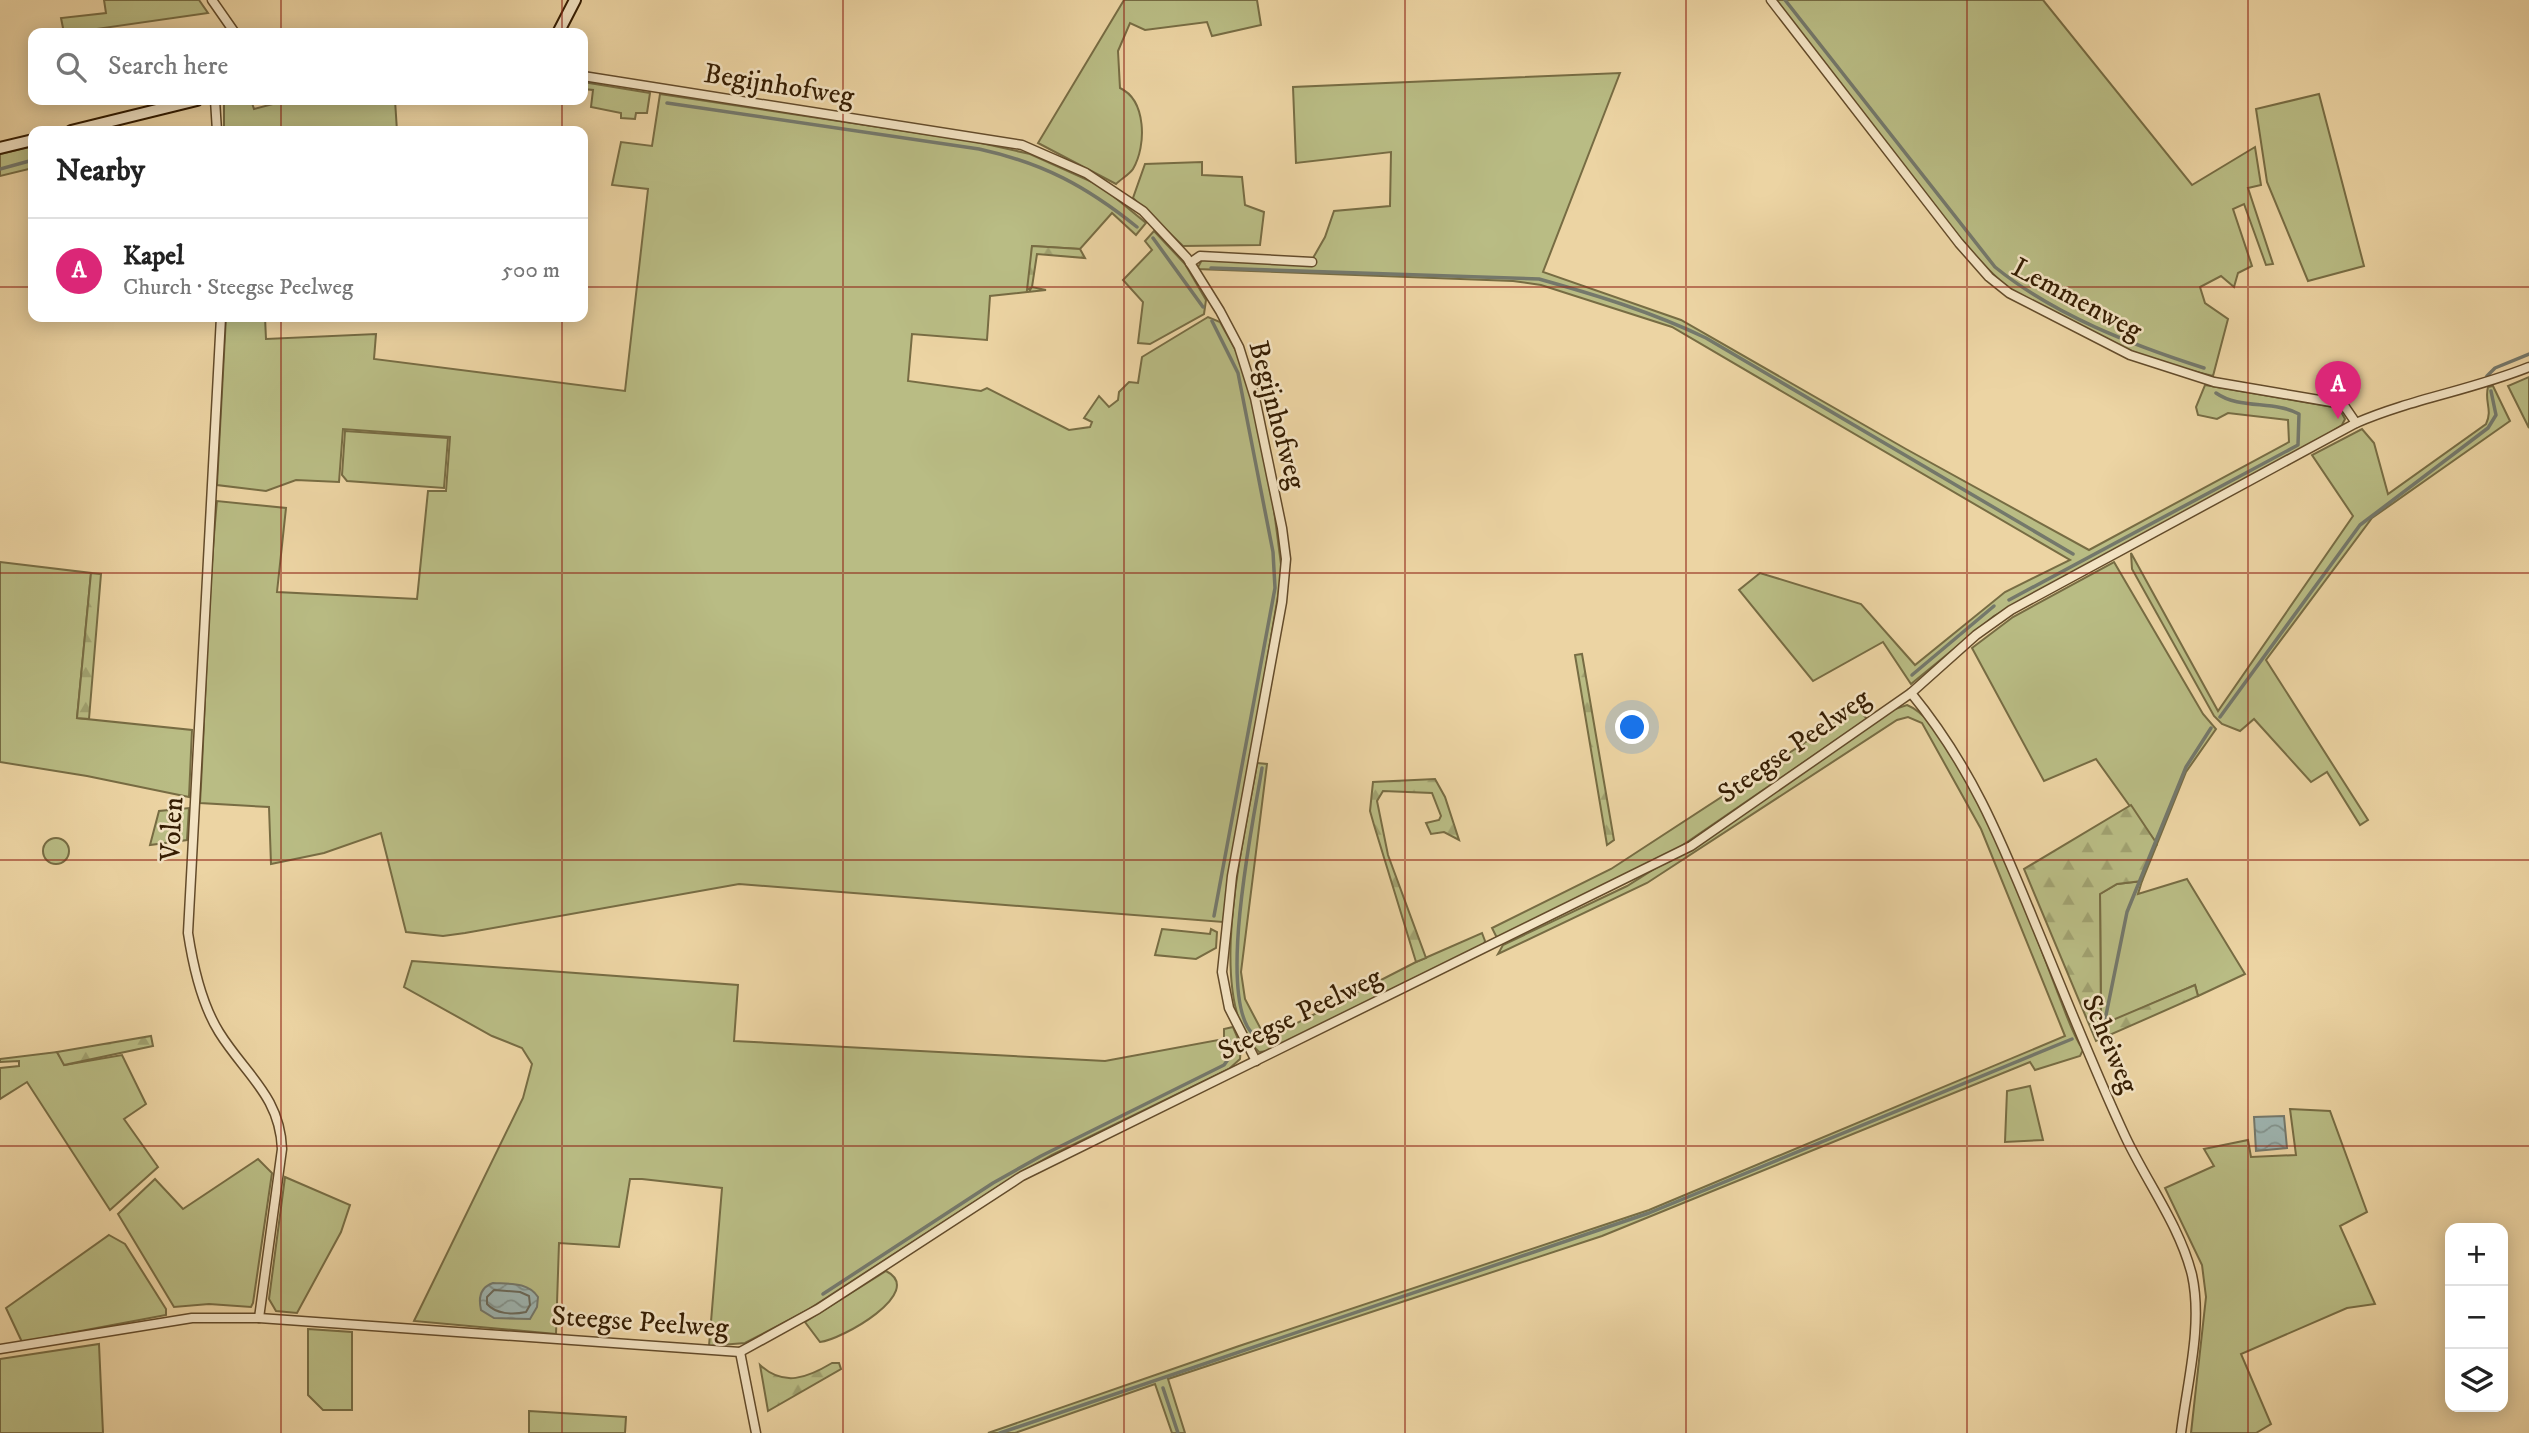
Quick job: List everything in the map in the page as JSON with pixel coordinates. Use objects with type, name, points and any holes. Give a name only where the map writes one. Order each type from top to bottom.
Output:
[{"type":"street","points":[[212,0],[232,28]]},
{"type":"street","points":[[561,28],[575,0]]},
{"type":"street","name":"Lemmenweg","points":[[1771,0],[1959,243],[1989,277],[2008,293],[2130,355],[2214,382],[2343,404],[2356,423]]},
{"type":"street","name":"Begijnhofweg","points":[[588,77],[1022,145],[1086,173],[1143,211],[1190,263],[1239,347],[1255,398],[1286,559],[1282,602],[1232,876],[1222,972],[1229,1007],[1256,1061]]},
{"type":"street","points":[[91,126],[177,105]]},
{"type":"street","points":[[215,105],[217,126]]},
{"type":"street","points":[[0,148],[28,141]]},
{"type":"street","points":[[1190,263],[1200,256],[1312,262]]},
{"type":"street","name":"Volen","points":[[221,322],[188,933],[193,969],[217,1029],[265,1092],[281,1125],[282,1149],[259,1318]]},
{"type":"street","name":"Steegse Peelweg","points":[[0,1349],[192,1318],[259,1318],[740,1352],[818,1309],[1022,1176],[1691,846],[1911,693],[1976,635],[2011,610],[2356,423],[2384,411],[2480,385],[2529,368]]},
{"type":"street","name":"Scheiweg","points":[[1911,693],[1972,778],[1992,819],[2126,1138],[2171,1225],[2192,1274],[2196,1314],[2181,1433]]},
{"type":"street","points":[[740,1352],[756,1433]]},
{"type":"green space","points":[[104,0],[199,0],[208,13],[103,28],[63,28],[61,18],[106,13]]},
{"type":"green space","points":[[1124,0],[1257,0],[1261,25],[1212,36],[1207,22],[1145,30],[1130,23],[1118,51],[1120,88],[1129,94],[1139,113],[1142,124],[1141,148],[1133,169],[1116,184],[1038,143]]},
{"type":"green space","points":[[1774,0],[2043,0],[2192,185],[2255,147],[2261,185],[2248,188],[2273,264],[2266,265],[2244,204],[2233,209],[2252,266],[2238,273],[2234,287],[2221,276],[2200,287],[2205,303],[2228,319],[2213,376],[2167,363],[2087,334],[2040,310],[2007,287],[1958,235]]},
{"type":"green space","points":[[1620,73],[1543,272],[1681,320],[2089,550],[2289,442],[2288,420],[2228,413],[2217,419],[2198,415],[2196,407],[2205,385],[2339,408],[2345,419],[2342,425],[2307,447],[1994,616],[1911,684],[1883,642],[1813,681],[1739,590],[1760,573],[1861,604],[1915,665],[2005,592],[2070,560],[1672,327],[1541,285],[1513,281],[1197,269],[1203,258],[1309,265],[1325,237],[1334,211],[1390,206],[1391,152],[1296,163],[1293,87]]},
{"type":"green space","points":[[588,83],[650,93],[647,113],[636,113],[635,119],[621,118],[621,113],[591,107],[593,90],[588,90]]},
{"type":"green space","points":[[660,94],[972,141],[1030,154],[1101,186],[1146,223],[1136,235],[1112,213],[1080,249],[1032,246],[1030,290],[1032,287],[1046,290],[990,296],[987,340],[912,334],[908,381],[981,391],[987,388],[1069,430],[1090,427],[1092,422],[1084,418],[1099,396],[1109,407],[1118,400],[1119,392],[1129,382],[1138,383],[1142,357],[1208,317],[1220,322],[1241,360],[1250,388],[1271,487],[1282,572],[1223,922],[739,884],[465,933],[443,936],[406,932],[381,833],[324,853],[271,864],[269,807],[200,803],[217,501],[286,508],[277,592],[417,599],[428,491],[446,491],[450,437],[343,429],[339,482],[296,480],[266,491],[217,485],[226,322],[265,322],[266,339],[376,334],[374,359],[625,391],[648,189],[612,185],[621,142],[652,146]]},
{"type":"green space","points":[[2319,94],[2364,266],[2308,281],[2267,182],[2256,109]]},
{"type":"green space","points":[[224,105],[253,105],[254,109],[269,105],[395,105],[397,126],[224,126]]},
{"type":"green space","points":[[28,147],[28,169],[0,176],[0,154]]},
{"type":"green space","points":[[1202,162],[1202,175],[1242,177],[1245,205],[1264,212],[1260,245],[1183,246],[1133,198],[1145,164]]},
{"type":"green space","points":[[1154,231],[1185,264],[1206,300],[1204,314],[1150,344],[1138,343],[1143,302],[1123,280],[1152,250],[1145,241]]},
{"type":"green space","points":[[1032,246],[1080,249],[1085,258],[1037,254],[1032,287],[1027,290]]},
{"type":"green space","points":[[2529,377],[2529,428],[2508,386]]},
{"type":"green space","points":[[2493,386],[2510,421],[2372,518],[2266,660],[2368,820],[2360,825],[2327,772],[2311,782],[2254,719],[2240,731],[2222,724],[2214,716],[2132,569],[2131,553],[2218,711],[2353,516],[2312,455],[2362,429],[2374,443],[2388,494],[2486,424],[2489,414],[2487,392],[2488,387]]},
{"type":"green space","points":[[345,431],[448,438],[444,488],[347,481],[342,475]]},
{"type":"green space","points":[[0,562],[91,573],[77,718],[192,730],[189,797],[0,762]]},
{"type":"green space","points":[[2114,562],[2203,714],[2216,729],[2186,772],[2157,844],[2096,759],[2044,781],[1972,648],[2013,617]]},
{"type":"green space","points":[[91,573],[101,574],[89,719],[77,718]]},
{"type":"green space","points":[[1582,654],[1614,840],[1607,845],[1575,655]]},
{"type":"green space","points":[[1907,705],[1929,721],[1951,751],[1973,790],[2014,880],[2068,1021],[2083,1050],[2080,1056],[2035,1070],[2030,1062],[1602,1236],[1168,1379],[1185,1433],[1172,1433],[1155,1384],[1015,1433],[988,1433],[1239,1346],[1649,1210],[2065,1036],[1981,829],[1922,723],[1908,717],[1897,720],[1647,883],[1498,954],[1503,945],[1627,886],[1755,805],[1889,711]]},
{"type":"green space","points":[[1858,708],[1867,719],[1661,860],[1497,938],[1492,928],[1611,869]]},
{"type":"green space","points":[[1257,763],[1267,764],[1241,972],[1245,999],[1265,1037],[1268,1038],[1416,962],[1482,933],[1485,941],[1483,946],[1268,1051],[1259,1052],[1242,1028],[1233,995],[1230,957],[1232,915]]},
{"type":"green space","points":[[1435,779],[1445,797],[1459,840],[1444,832],[1431,834],[1426,823],[1439,820],[1441,816],[1432,793],[1383,791],[1377,801],[1388,855],[1426,958],[1416,962],[1370,811],[1373,782]]},
{"type":"green space","points":[[2131,805],[2157,844],[2142,881],[2117,884],[2100,894],[2101,1025],[2195,985],[2198,996],[2096,1041],[2024,869]]},
{"type":"green space","points":[[189,808],[187,840],[150,845],[159,811]]},
{"type":"green space","points":[[56,838],[65,842],[69,851],[65,860],[56,864],[47,860],[43,851],[47,842]]},
{"type":"green space","points":[[2187,879],[2245,974],[2198,996],[2195,985],[2101,1026],[2100,894],[2117,884],[2142,881],[2138,894]]},
{"type":"green space","points":[[1162,929],[1210,934],[1211,929],[1217,932],[1216,948],[1196,959],[1155,955]]},
{"type":"green space","points":[[412,961],[738,985],[734,1041],[1105,1061],[1224,1039],[1224,1029],[1233,1027],[1241,1046],[1240,1059],[1229,1069],[1052,1155],[1010,1179],[806,1311],[745,1343],[709,1346],[722,1188],[642,1179],[630,1179],[619,1247],[559,1243],[556,1334],[414,1321],[523,1098],[532,1064],[522,1048],[492,1036],[404,987]]},
{"type":"green space","points":[[151,1036],[153,1046],[64,1065],[57,1052]]},
{"type":"green space","points":[[57,1052],[65,1065],[122,1055],[146,1104],[124,1119],[158,1167],[110,1210],[27,1082],[0,1099],[0,1068],[19,1066],[19,1061],[0,1062],[0,1059]]},
{"type":"green space","points":[[2030,1086],[2043,1140],[2005,1142],[2007,1091]]},
{"type":"green space","points":[[2290,1109],[2330,1111],[2367,1212],[2340,1226],[2375,1304],[2347,1308],[2241,1354],[2271,1424],[2256,1433],[2191,1433],[2206,1297],[2202,1265],[2165,1188],[2214,1166],[2204,1149],[2248,1140],[2251,1157],[2296,1155]]},
{"type":"green space","points":[[258,1159],[272,1173],[251,1307],[209,1304],[174,1307],[118,1214],[155,1179],[183,1209]]},
{"type":"green space","points":[[285,1177],[350,1205],[341,1232],[297,1313],[276,1311],[269,1299]]},
{"type":"green space","points":[[109,1235],[125,1244],[166,1309],[166,1315],[22,1342],[6,1308]]},
{"type":"green space","points":[[886,1271],[896,1280],[896,1291],[889,1302],[861,1324],[820,1342],[805,1322]]},
{"type":"green space","points":[[308,1329],[352,1332],[352,1410],[323,1410],[308,1395]]},
{"type":"green space","points":[[99,1344],[103,1433],[0,1433],[0,1359]]},
{"type":"green space","points":[[832,1363],[839,1363],[841,1369],[768,1411],[760,1365],[778,1376],[796,1378],[814,1373]]},
{"type":"green space","points":[[529,1411],[626,1417],[625,1433],[529,1433]]},
{"type":"water","points":[[2284,1116],[2287,1148],[2256,1151],[2254,1117]]},
{"type":"water","points":[[493,1283],[518,1285],[534,1292],[538,1297],[537,1307],[530,1319],[494,1318],[481,1310],[481,1293]]},
{"type":"waterway","points":[[1785,0],[1995,267],[2042,300],[2068,314],[2122,339],[2204,368]]},
{"type":"waterway","points":[[667,103],[979,149],[1002,155],[1024,161],[1063,178],[1100,199],[1137,227]]},
{"type":"waterway","points":[[0,169],[28,161]]},
{"type":"waterway","points":[[1153,238],[1203,307]]},
{"type":"waterway","points":[[1211,268],[1539,279],[1582,291],[1665,320],[1706,338],[2073,554]]},
{"type":"waterway","points":[[1212,321],[1238,373],[1273,552],[1275,588],[1214,916]]},
{"type":"waterway","points":[[2487,376],[2495,368],[2529,354]]},
{"type":"waterway","points":[[2220,717],[2360,525],[2488,428],[2496,415],[2491,391]]},
{"type":"waterway","points":[[2009,600],[2298,445],[2299,414],[2279,407],[2236,401],[2216,393]]},
{"type":"waterway","points":[[1912,675],[1994,606]]},
{"type":"waterway","points":[[2098,1032],[2105,1020],[2127,912],[2186,767],[2211,728]]},
{"type":"waterway","points":[[1262,768],[1245,871],[1237,963],[1240,1002],[1249,1029],[1267,1041]]},
{"type":"waterway","points":[[1000,1433],[1649,1213],[2072,1039]]},
{"type":"waterway","points":[[823,1294],[993,1183],[1041,1156],[1224,1065],[1232,1054],[1229,1040]]},
{"type":"waterway","points":[[1163,1388],[1178,1433]]},
{"type":"place","name":"Kapel","points":[[2338,419]]}]
